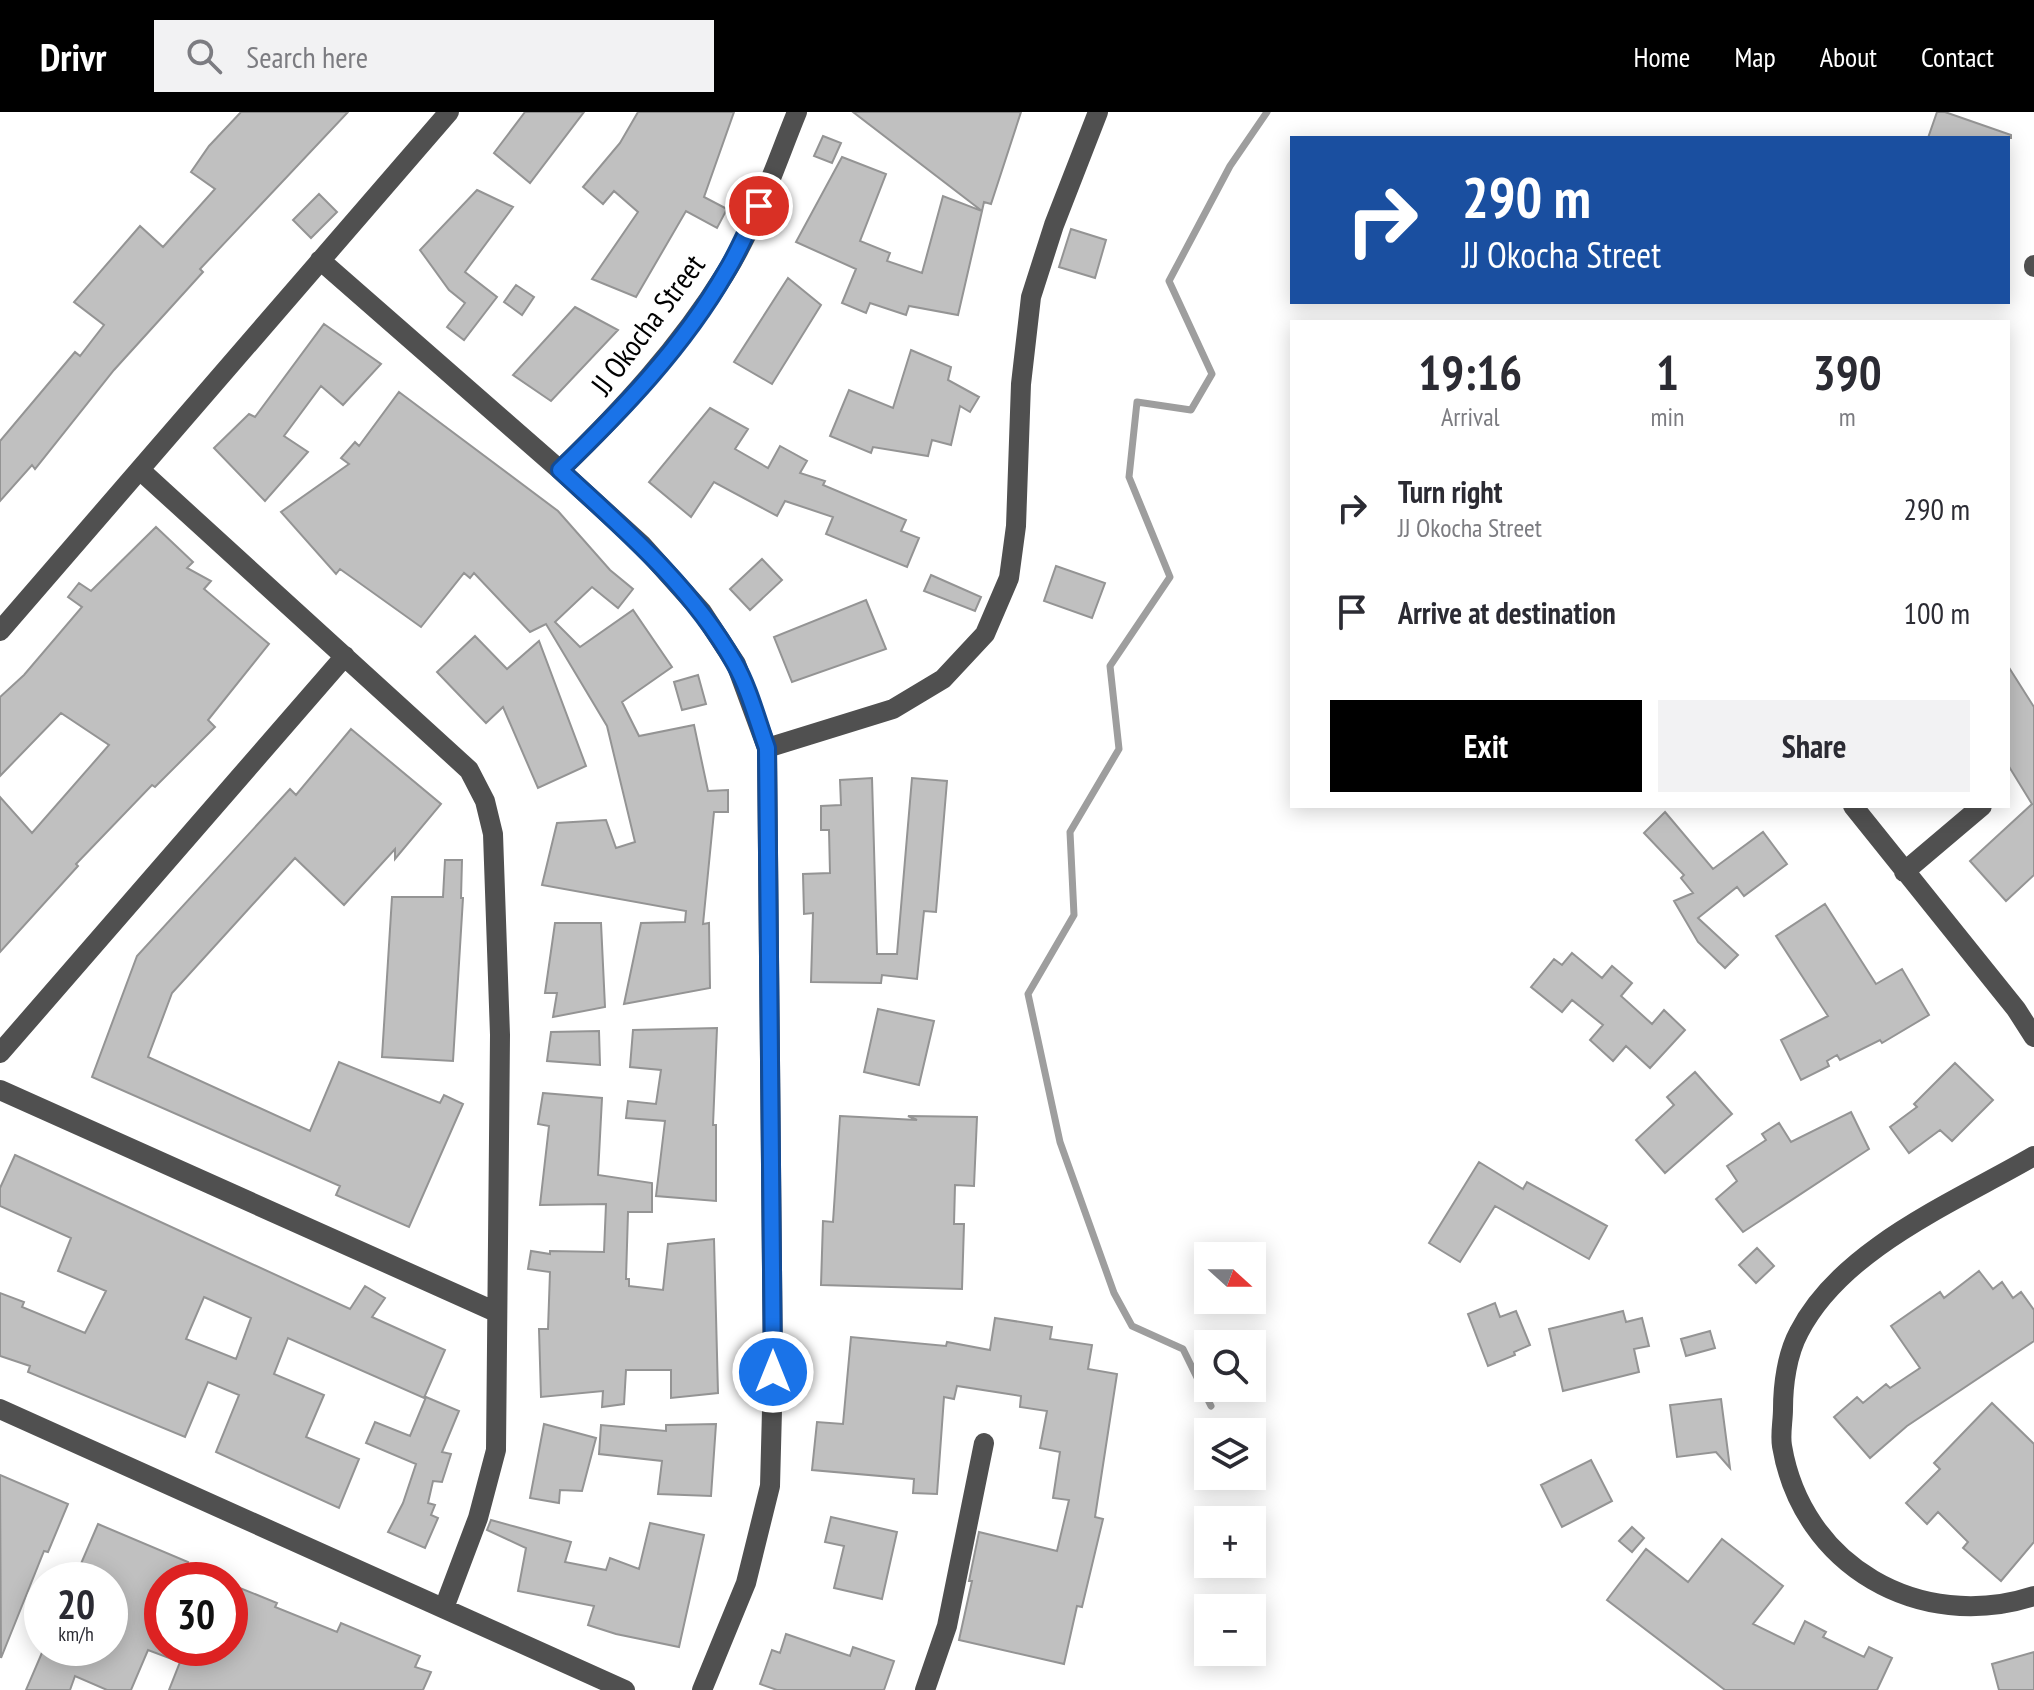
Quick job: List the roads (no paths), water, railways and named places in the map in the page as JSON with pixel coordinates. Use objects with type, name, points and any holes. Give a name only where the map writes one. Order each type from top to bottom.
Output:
[{"type":"street","points":[[0,631],[449,112]]},
{"type":"street","name":"JJ Okocha Street","points":[[560,470],[619,413],[682,337],[726,272],[759,206],[797,112]]},
{"type":"street","points":[[767,748],[893,709],[943,679],[985,634],[1009,578],[1021,384],[1031,297],[1054,225],[1098,112]]},
{"type":"street","points":[[320,260],[642,545],[702,612],[736,664],[767,748],[773,1342],[770,1486],[746,1583],[702,1690]]},
{"type":"street","points":[[140,470],[469,770],[485,801],[493,834],[500,1035],[496,1450],[478,1518],[444,1608]]},
{"type":"street","points":[[0,1053],[345,656]]},
{"type":"street","points":[[1855,808],[2016,1009],[2034,1037]]},
{"type":"street","points":[[1904,872],[1980,808]]},
{"type":"street","points":[[0,1090],[496,1312]]},
{"type":"street","points":[[2034,1156],[1871,1250],[1831,1284],[1797,1334],[1783,1386],[1782,1445],[1798,1497],[1826,1542],[1861,1573],[1900,1595],[1954,1608],[2008,1605],[2034,1596]]},
{"type":"street","points":[[0,1409],[625,1690]]},
{"type":"street","points":[[925,1690],[947,1626],[984,1443]]},
{"type":"waterway","points":[[1211,1406],[1183,1349],[1132,1326],[1114,1293],[1060,1142],[1028,994],[1074,915],[1070,832],[1119,749],[1110,666],[1170,577],[1129,477],[1137,402],[1191,410],[1212,374],[1169,281],[1230,166],[1267,112]]}]
